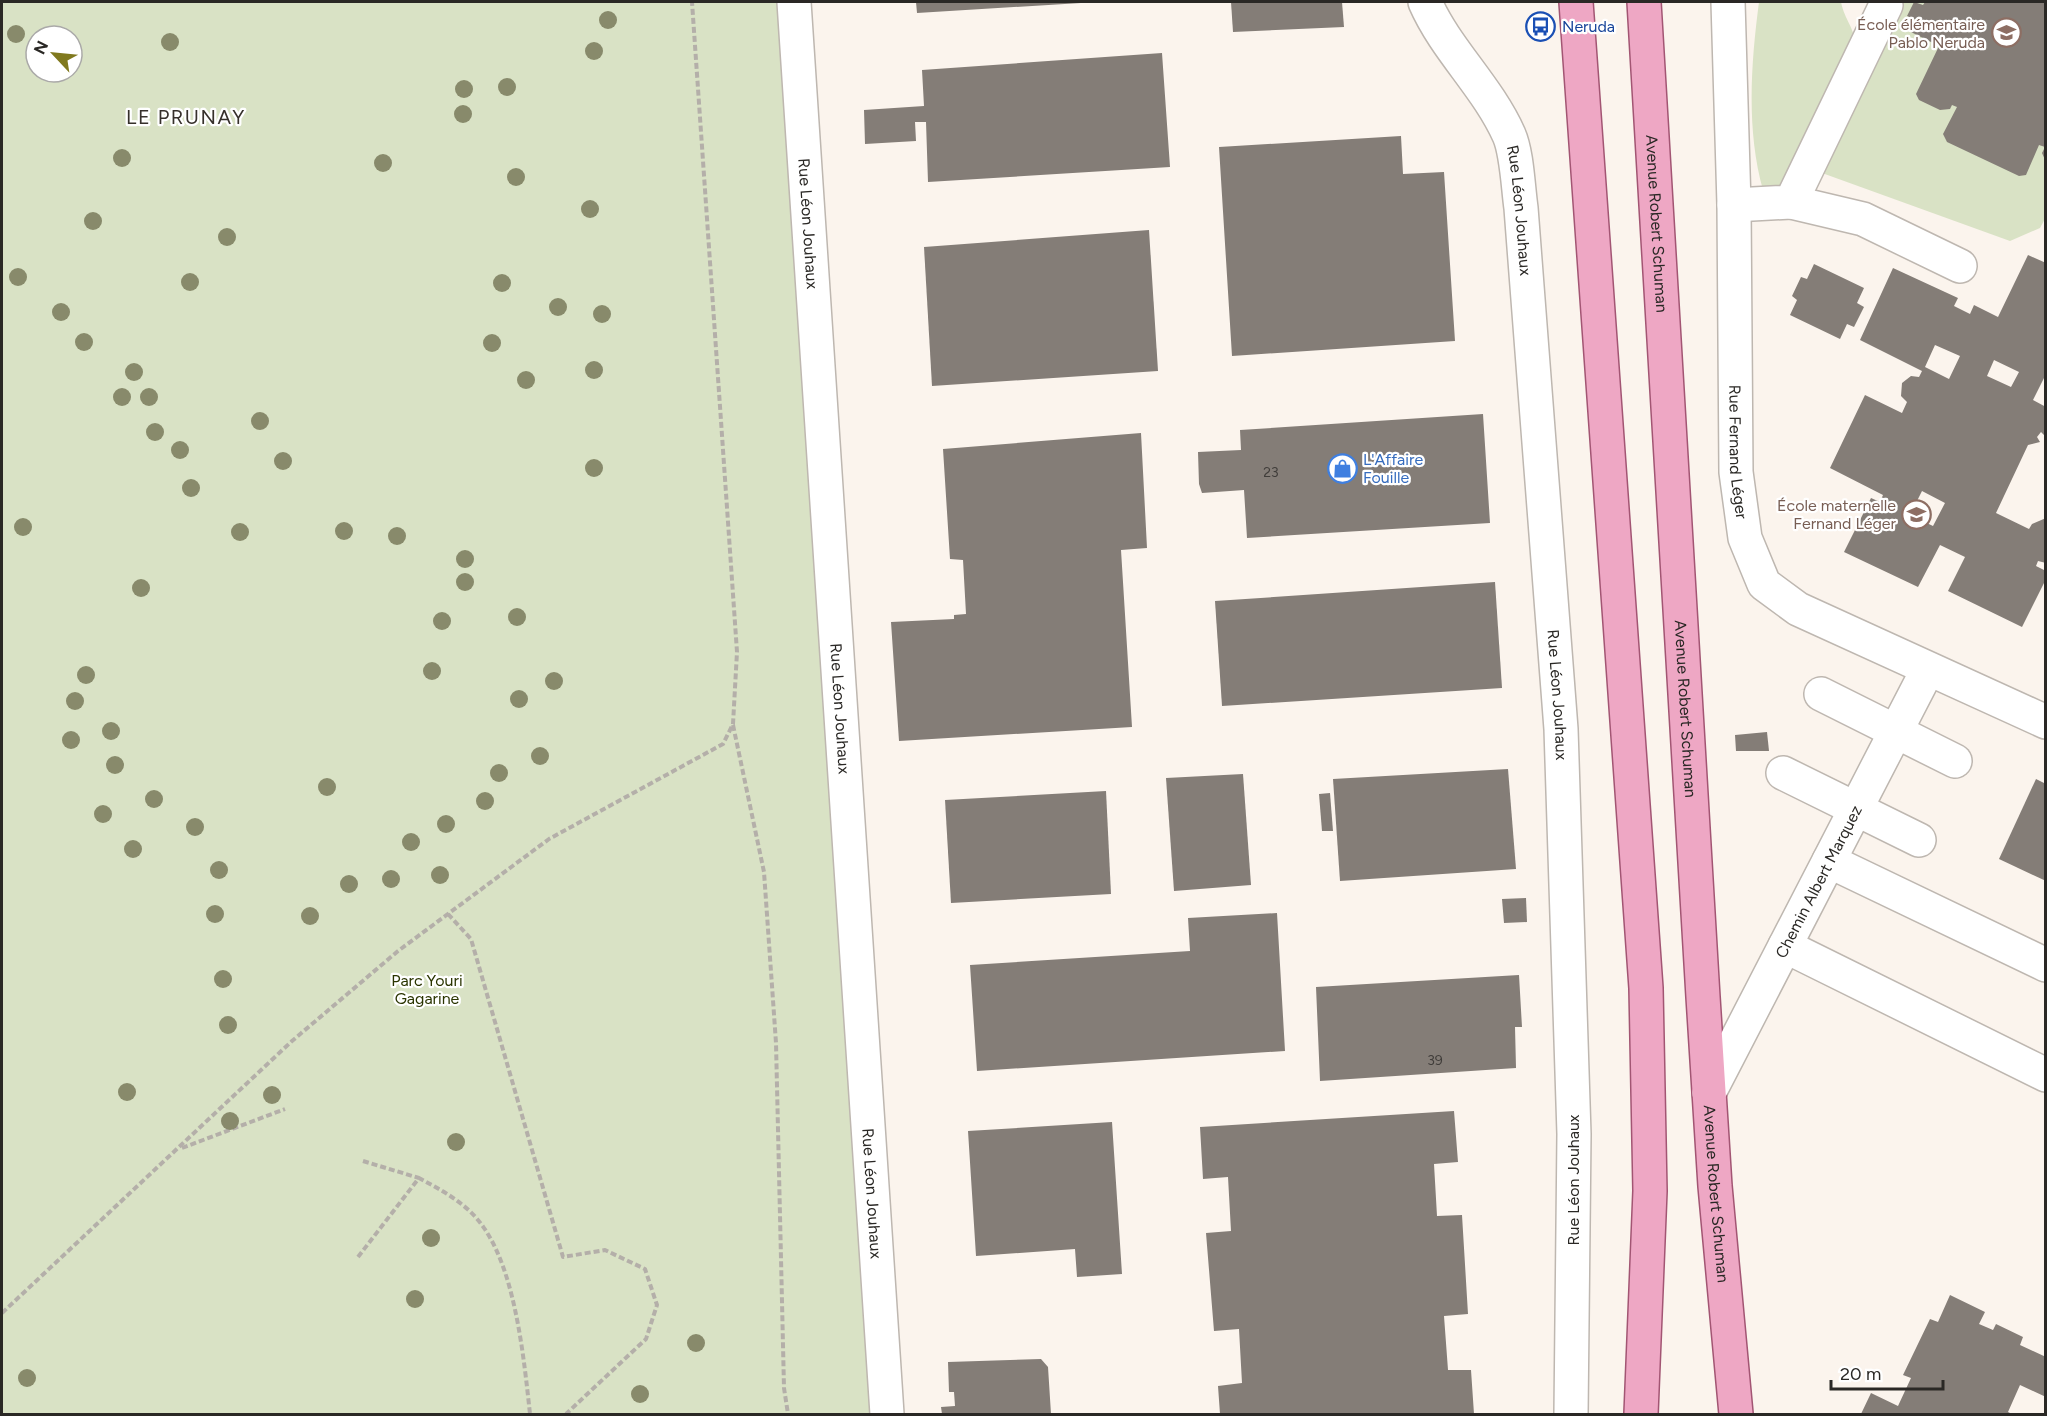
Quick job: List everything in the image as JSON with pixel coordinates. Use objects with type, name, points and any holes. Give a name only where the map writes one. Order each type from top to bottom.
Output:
[{"type":"main road","points":[[1576,2],[1646,988],[1650,1191],[1641,1414]]},
{"type":"main road","name":"Avenue Robert Schuman","points":[[1644,2],[1709,1093],[1736,1414]]},
{"type":"street","name":"Rue Léon Jouhaux","points":[[794,2],[886,1414]]},
{"type":"street","name":"Rue Léon Jouhaux","points":[[1425,2],[1436,26],[1479,83],[1510,136],[1521,208],[1561,729],[1574,1134],[1571,1414]]},
{"type":"street","name":"Rue Fernand Léger","points":[[1728,2],[1734,205],[1736,472],[1745,538],[1764,584],[1798,609],[2046,722]]},
{"type":"street","points":[[1791,202],[1886,5]]},
{"type":"street","points":[[1734,205],[1791,202],[1863,219],[1960,266]]},
{"type":"street","name":"Chemin Albert Marquez","points":[[1709,1093],[1928,669]]},
{"type":"street","points":[[1821,694],[1955,760]]},
{"type":"street","points":[[1783,773],[1919,840]]},
{"type":"street","points":[[1829,861],[2046,965]]},
{"type":"street","points":[[1785,946],[2046,1075]]},
{"type":"path","points":[[692,2],[737,652],[733,724],[764,872],[776,1042],[784,1388],[788,1414]]},
{"type":"path","points":[[2,1313],[292,1041],[398,951],[549,839],[723,744],[733,724]]},
{"type":"path","points":[[448,914],[471,939],[563,1257],[604,1250],[645,1269],[657,1305],[646,1339],[567,1414]]},
{"type":"path","points":[[178,1149],[285,1109]]},
{"type":"path","points":[[363,1161],[419,1178],[467,1208],[485,1228],[504,1272],[519,1333],[530,1414]]},
{"type":"path","points":[[358,1257],[419,1178]]},
{"type":"green space","name":"Parc Youri Gagarine","points":[[2,2],[777,2],[870,1208],[878,1414],[2,1414]]},
{"type":"green space","points":[[1759,2],[1841,2],[1856,47],[1785,186],[1763,190],[1752,120],[1752,72]]},
{"type":"green space","points":[[1896,2],[2045,2],[2046,217],[2040,228],[2010,241],[1822,173]]},
{"type":"building","points":[[916,2],[1080,2],[1081,3],[917,13]]},
{"type":"building","points":[[1231,2],[1342,2],[1344,27],[1233,32]]},
{"type":"building","points":[[1914,2],[1923,5],[1925,2],[2046,2],[2046,162],[2042,153],[2045,147],[2039,145],[2026,175],[2019,176],[1947,142],[1943,134],[1957,107],[1952,105],[1950,109],[1940,110],[1919,100],[1916,94],[1939,46],[1911,32],[1916,20],[1907,16]]},
{"type":"building","points":[[1162,53],[1170,167],[928,182],[926,122],[915,122],[916,141],[865,144],[864,110],[924,106],[922,70]]},
{"type":"building","points":[[1401,136],[1403,174],[1444,172],[1455,341],[1232,356],[1219,147]]},
{"type":"building","points":[[1149,230],[1158,371],[932,386],[924,247]]},
{"type":"building","points":[[2028,255],[2046,263],[2046,374],[2033,400],[2046,407],[2046,437],[2041,432],[2037,437],[2040,442],[2028,445],[1996,513],[2029,529],[2032,524],[2046,518],[2046,563],[2038,561],[2036,566],[2046,571],[2046,579],[2022,627],[1948,591],[1965,557],[1940,545],[1918,587],[1844,552],[1871,498],[1880,502],[1883,495],[1830,468],[1865,395],[1902,413],[1907,402],[1901,396],[1902,383],[1911,376],[1919,377],[1922,371],[1860,340],[1893,268],[1958,298],[1954,306],[1970,314],[1974,305],[1998,317]],"holes":[[[1935,345],[1960,356],[1949,379],[1925,367]],[[1994,360],[2019,372],[2011,387],[1987,376]],[[1922,491],[1945,503],[1933,526],[1910,515]]]},
{"type":"building","points":[[1814,264],[1864,288],[1857,303],[1864,307],[1854,327],[1847,324],[1840,339],[1790,315],[1797,300],[1792,296],[1801,277],[1807,279]]},
{"type":"building","name":"L'Affaire Fouille","points":[[1483,414],[1490,523],[1247,538],[1244,490],[1202,493],[1199,484],[1198,452],[1241,450],[1240,430]]},
{"type":"building","points":[[1141,433],[1147,548],[1121,550],[1132,727],[899,741],[891,622],[954,619],[954,615],[966,614],[963,560],[950,559],[943,449]]},
{"type":"building","points":[[1495,582],[1502,688],[1222,706],[1215,601]]},
{"type":"building","points":[[1767,732],[1769,751],[1736,751],[1735,735]]},
{"type":"building","points":[[1508,769],[1516,869],[1340,881],[1333,779]]},
{"type":"building","points":[[1243,774],[1251,885],[1174,891],[1166,778]]},
{"type":"building","points":[[2036,779],[2046,784],[2046,881],[1999,859]]},
{"type":"building","points":[[1106,791],[1111,894],[951,903],[945,800]]},
{"type":"building","points":[[1330,793],[1333,831],[1322,831],[1319,794]]},
{"type":"building","points":[[1526,898],[1527,922],[1504,923],[1502,899]]},
{"type":"building","points":[[1277,913],[1285,1051],[977,1071],[970,965],[1190,951],[1188,918]]},
{"type":"building","points":[[1519,975],[1522,1027],[1515,1027],[1516,1068],[1320,1081],[1316,987]]},
{"type":"building","points":[[1454,1111],[1458,1162],[1434,1164],[1437,1216],[1462,1215],[1468,1314],[1444,1316],[1448,1370],[1471,1370],[1474,1414],[1220,1414],[1218,1386],[1242,1383],[1239,1329],[1214,1331],[1206,1233],[1231,1231],[1228,1177],[1203,1179],[1200,1127]]},
{"type":"building","points":[[1112,1122],[1122,1274],[1077,1277],[1075,1249],[976,1256],[968,1131]]},
{"type":"building","points":[[1950,1295],[1985,1312],[1979,1324],[1993,1330],[1996,1324],[2023,1337],[2020,1345],[2046,1357],[2046,1397],[2020,1385],[2008,1412],[2012,1414],[1861,1414],[1871,1393],[1898,1406],[1911,1378],[1903,1375],[1930,1319],[1938,1322]]},
{"type":"building","points":[[1041,1359],[1048,1367],[1051,1414],[942,1414],[941,1407],[955,1406],[954,1392],[949,1392],[948,1362]]},
{"type":"place","name":"Neruda","points":[[1541,26]]},
{"type":"place","name":"École élémentaire Pablo Neruda","points":[[2006,33]]},
{"type":"place","name":"L'Affaire Fouille","points":[[1342,468]]},
{"type":"place","name":"École maternelle Fernand Léger","points":[[1917,514]]},
{"type":"district","name":"LE PRUNAY","points":[[186,117]]}]
